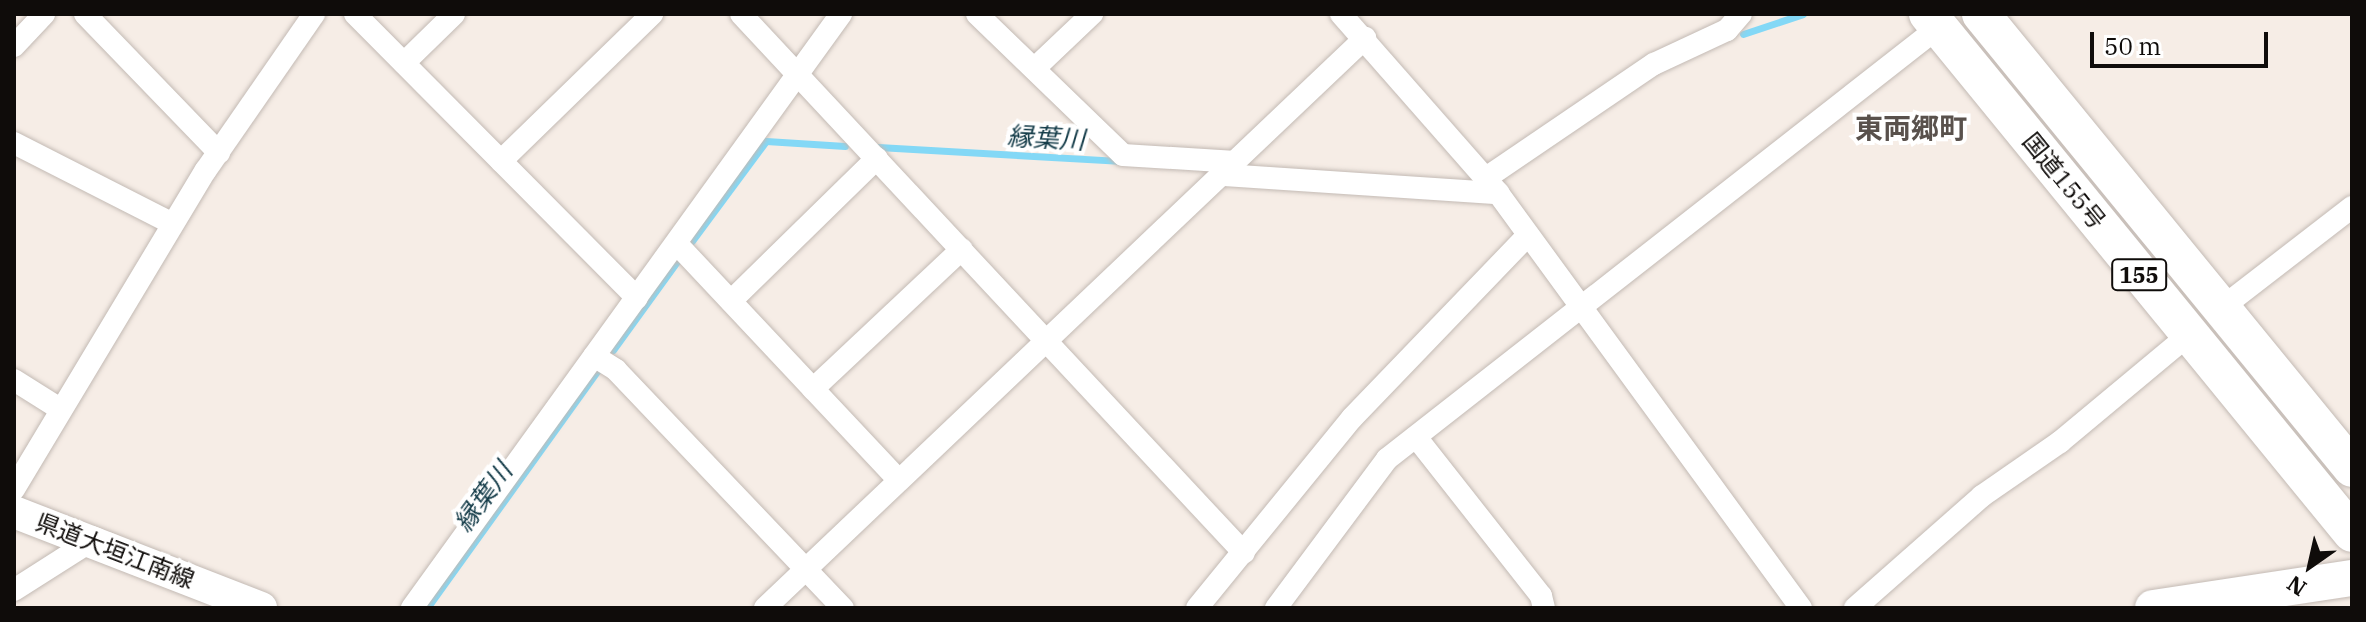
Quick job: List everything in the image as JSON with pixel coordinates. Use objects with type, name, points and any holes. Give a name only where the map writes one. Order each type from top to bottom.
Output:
[{"type":"highway","name":"国道155号","points":[[1981,14],[2350,462]]},
{"type":"highway","name":"国道155号","points":[[1934,20],[2187,336],[2352,533]]},
{"type":"main road","name":"県道大垣江南線","points":[[14,512],[261,608]]},
{"type":"main road","points":[[2153,608],[2329,589]]},
{"type":"street","points":[[14,46],[44,14]]},
{"type":"street","points":[[85,14],[219,153]]},
{"type":"street","points":[[14,489],[173,224],[314,14]]},
{"type":"street","points":[[355,14],[637,298]]},
{"type":"street","points":[[404,63],[454,14]]},
{"type":"street","points":[[501,161],[652,14]]},
{"type":"street","points":[[741,14],[1244,553]]},
{"type":"street","points":[[412,608],[841,14]]},
{"type":"street","points":[[977,14],[1123,155],[1230,169],[1492,186],[1654,64],[1727,30],[1741,14]]},
{"type":"street","points":[[1035,68],[1092,14]]},
{"type":"street","points":[[1341,14],[1492,186],[1801,608]]},
{"type":"street","points":[[1276,608],[1387,459],[1934,20]]},
{"type":"street","points":[[765,608],[897,478],[1048,341],[1365,38]]},
{"type":"street","points":[[14,143],[173,224]]},
{"type":"street","points":[[731,301],[877,158]]},
{"type":"street","points":[[2224,306],[2352,207]]},
{"type":"street","points":[[1197,608],[1352,418],[1527,236]]},
{"type":"street","points":[[677,244],[897,478]]},
{"type":"street","points":[[813,389],[962,249]]},
{"type":"street","points":[[1855,608],[1982,496],[2060,442],[2187,336]]},
{"type":"street","points":[[594,356],[616,370],[843,608]]},
{"type":"street","points":[[14,380],[60,409]]},
{"type":"street","points":[[1416,437],[1541,596],[1544,608]]},
{"type":"street","points":[[14,590],[91,541]]},
{"type":"waterway","name":"縁葉川","points":[[1743,34],[1803,14]]},
{"type":"waterway","name":"縁葉川","points":[[692,241],[766,141],[845,146]]},
{"type":"waterway","name":"縁葉川","points":[[878,147],[1119,161]]},
{"type":"waterway","name":"縁葉川","points":[[613,350],[681,256]]},
{"type":"waterway","name":"縁葉川","points":[[427,608],[598,370]]},
{"type":"district","name":"東両郷町","points":[[1911,128]]}]
